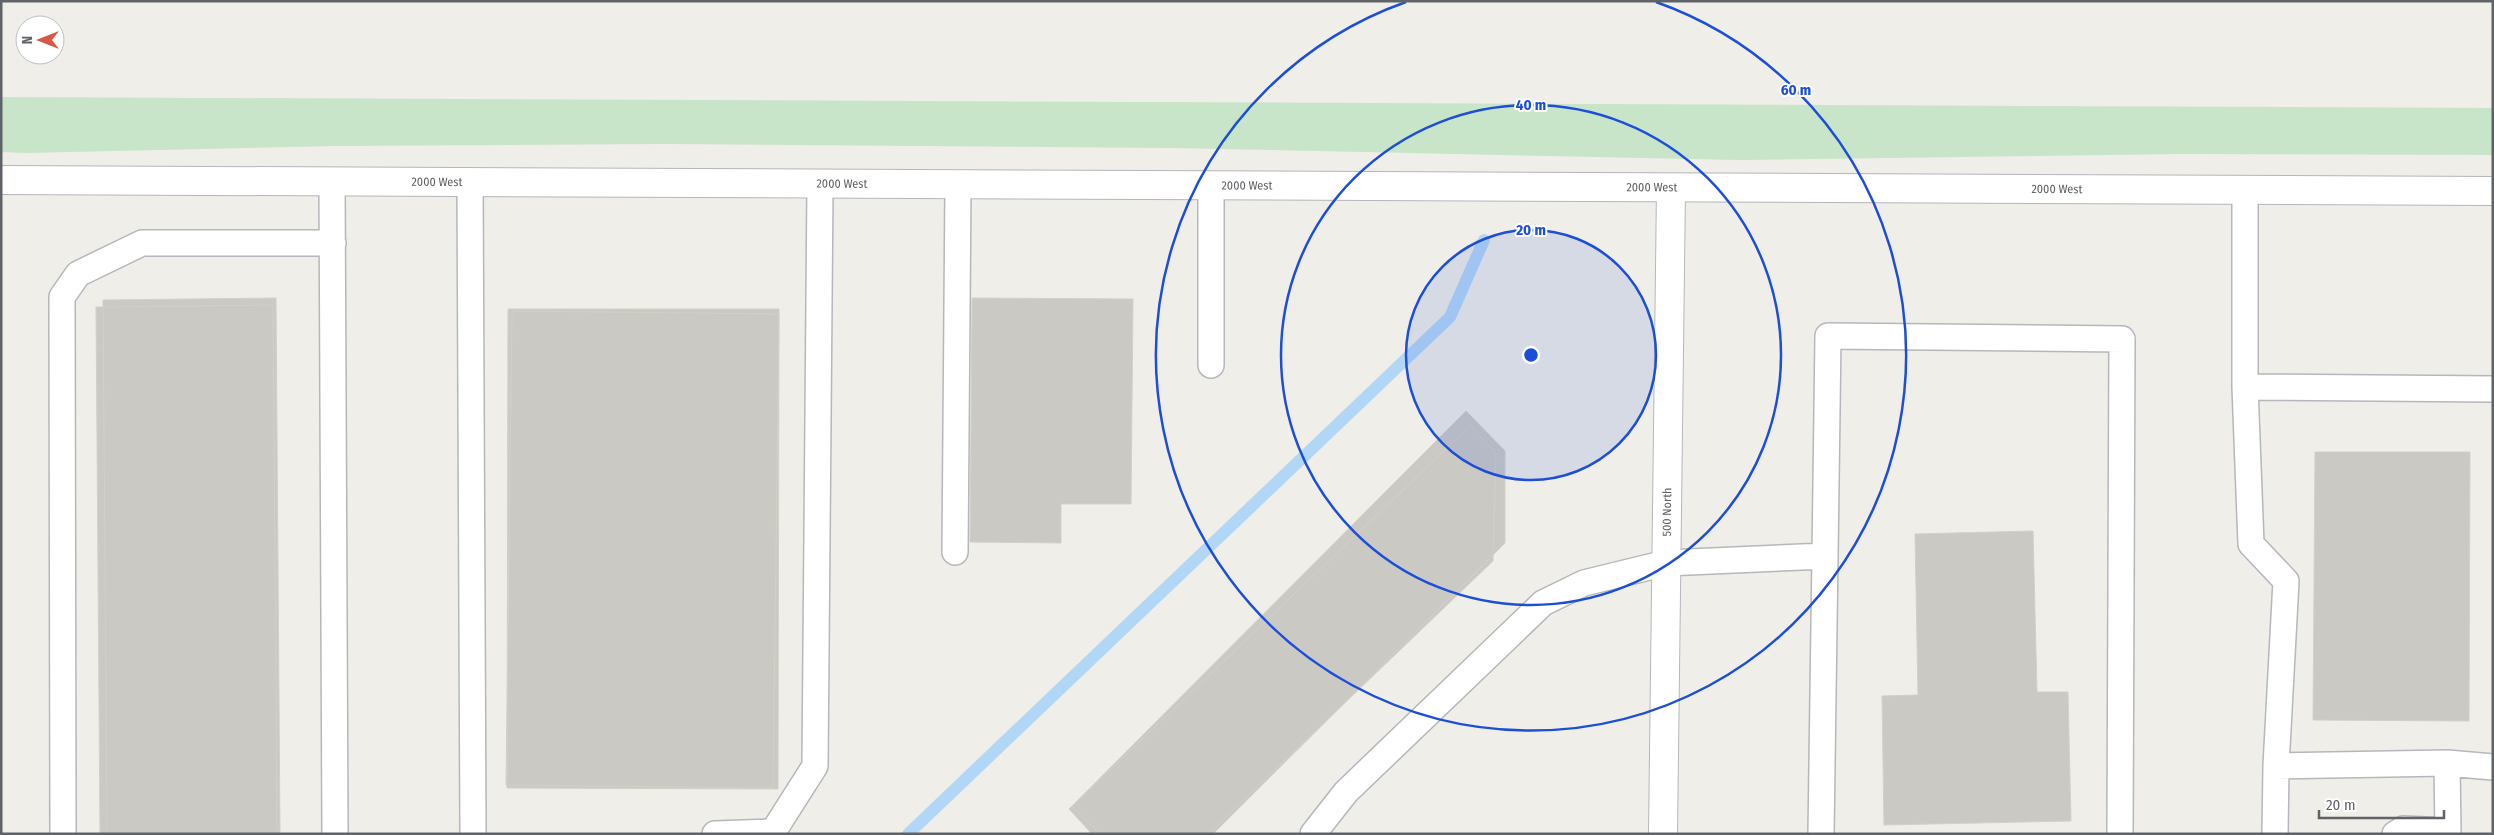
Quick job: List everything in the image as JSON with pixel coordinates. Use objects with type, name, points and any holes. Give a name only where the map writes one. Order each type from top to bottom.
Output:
[{"type":"street","name":"2000 West","points":[[1,180],[2493,191]]},
{"type":"street","name":"500 North","points":[[1663,834],[1671,188]]},
{"type":"lane","points":[[332,181],[335,834]]},
{"type":"lane","points":[[470,181],[473,834]]},
{"type":"lane","points":[[715,834],[773,832],[815,766],[820,185]]},
{"type":"lane","points":[[955,552],[958,185]]},
{"type":"lane","points":[[1211,186],[1211,365]]},
{"type":"lane","points":[[2245,190],[2245,387],[2251,544],[2286,580],[2276,766],[2275,834]]},
{"type":"lane","points":[[62,834],[62,297],[78,274],[142,243],[332,243]]},
{"type":"lane","points":[[1821,834],[1828,336],[2122,339],[2120,834]]},
{"type":"lane","points":[[2245,387],[2493,389]]},
{"type":"lane","points":[[1313,834],[1346,792],[1543,604],[1584,583],[1666,563],[1825,556]]},
{"type":"lane","points":[[2276,766],[2447,763],[2493,767]]},
{"type":"lane","points":[[2395,834],[2403,829],[2448,832],[2447,763]]},
{"type":"green space","points":[[1,97],[2493,108],[2493,155],[2179,154],[1739,160],[1172,148],[665,144],[334,146],[26,153],[1,152]]},
{"type":"building","points":[[276,298],[280,834],[107,834],[103,300]]},
{"type":"building","points":[[972,298],[1133,299],[1131,504],[1061,504],[1061,543],[970,542]]},
{"type":"building","points":[[273,305],[277,834],[100,834],[96,307]]},
{"type":"building","points":[[508,309],[779,309],[778,789],[507,788]]},
{"type":"building","points":[[512,311],[779,314],[773,788],[506,785]]},
{"type":"building","points":[[1466,411],[1505,451],[1505,543],[1213,834],[1100,834],[1072,806]]},
{"type":"building","points":[[1470,426],[1496,454],[1493,561],[1208,834],[1092,834],[1069,809]]},
{"type":"building","points":[[2315,452],[2470,452],[2469,721],[2313,720]]},
{"type":"building","points":[[2033,531],[2037,692],[2068,692],[2071,821],[1884,825],[1882,696],[1918,695],[1915,534]]},
{"type":"waterway","points":[[908,834],[1450,317],[1484,240]]}]
